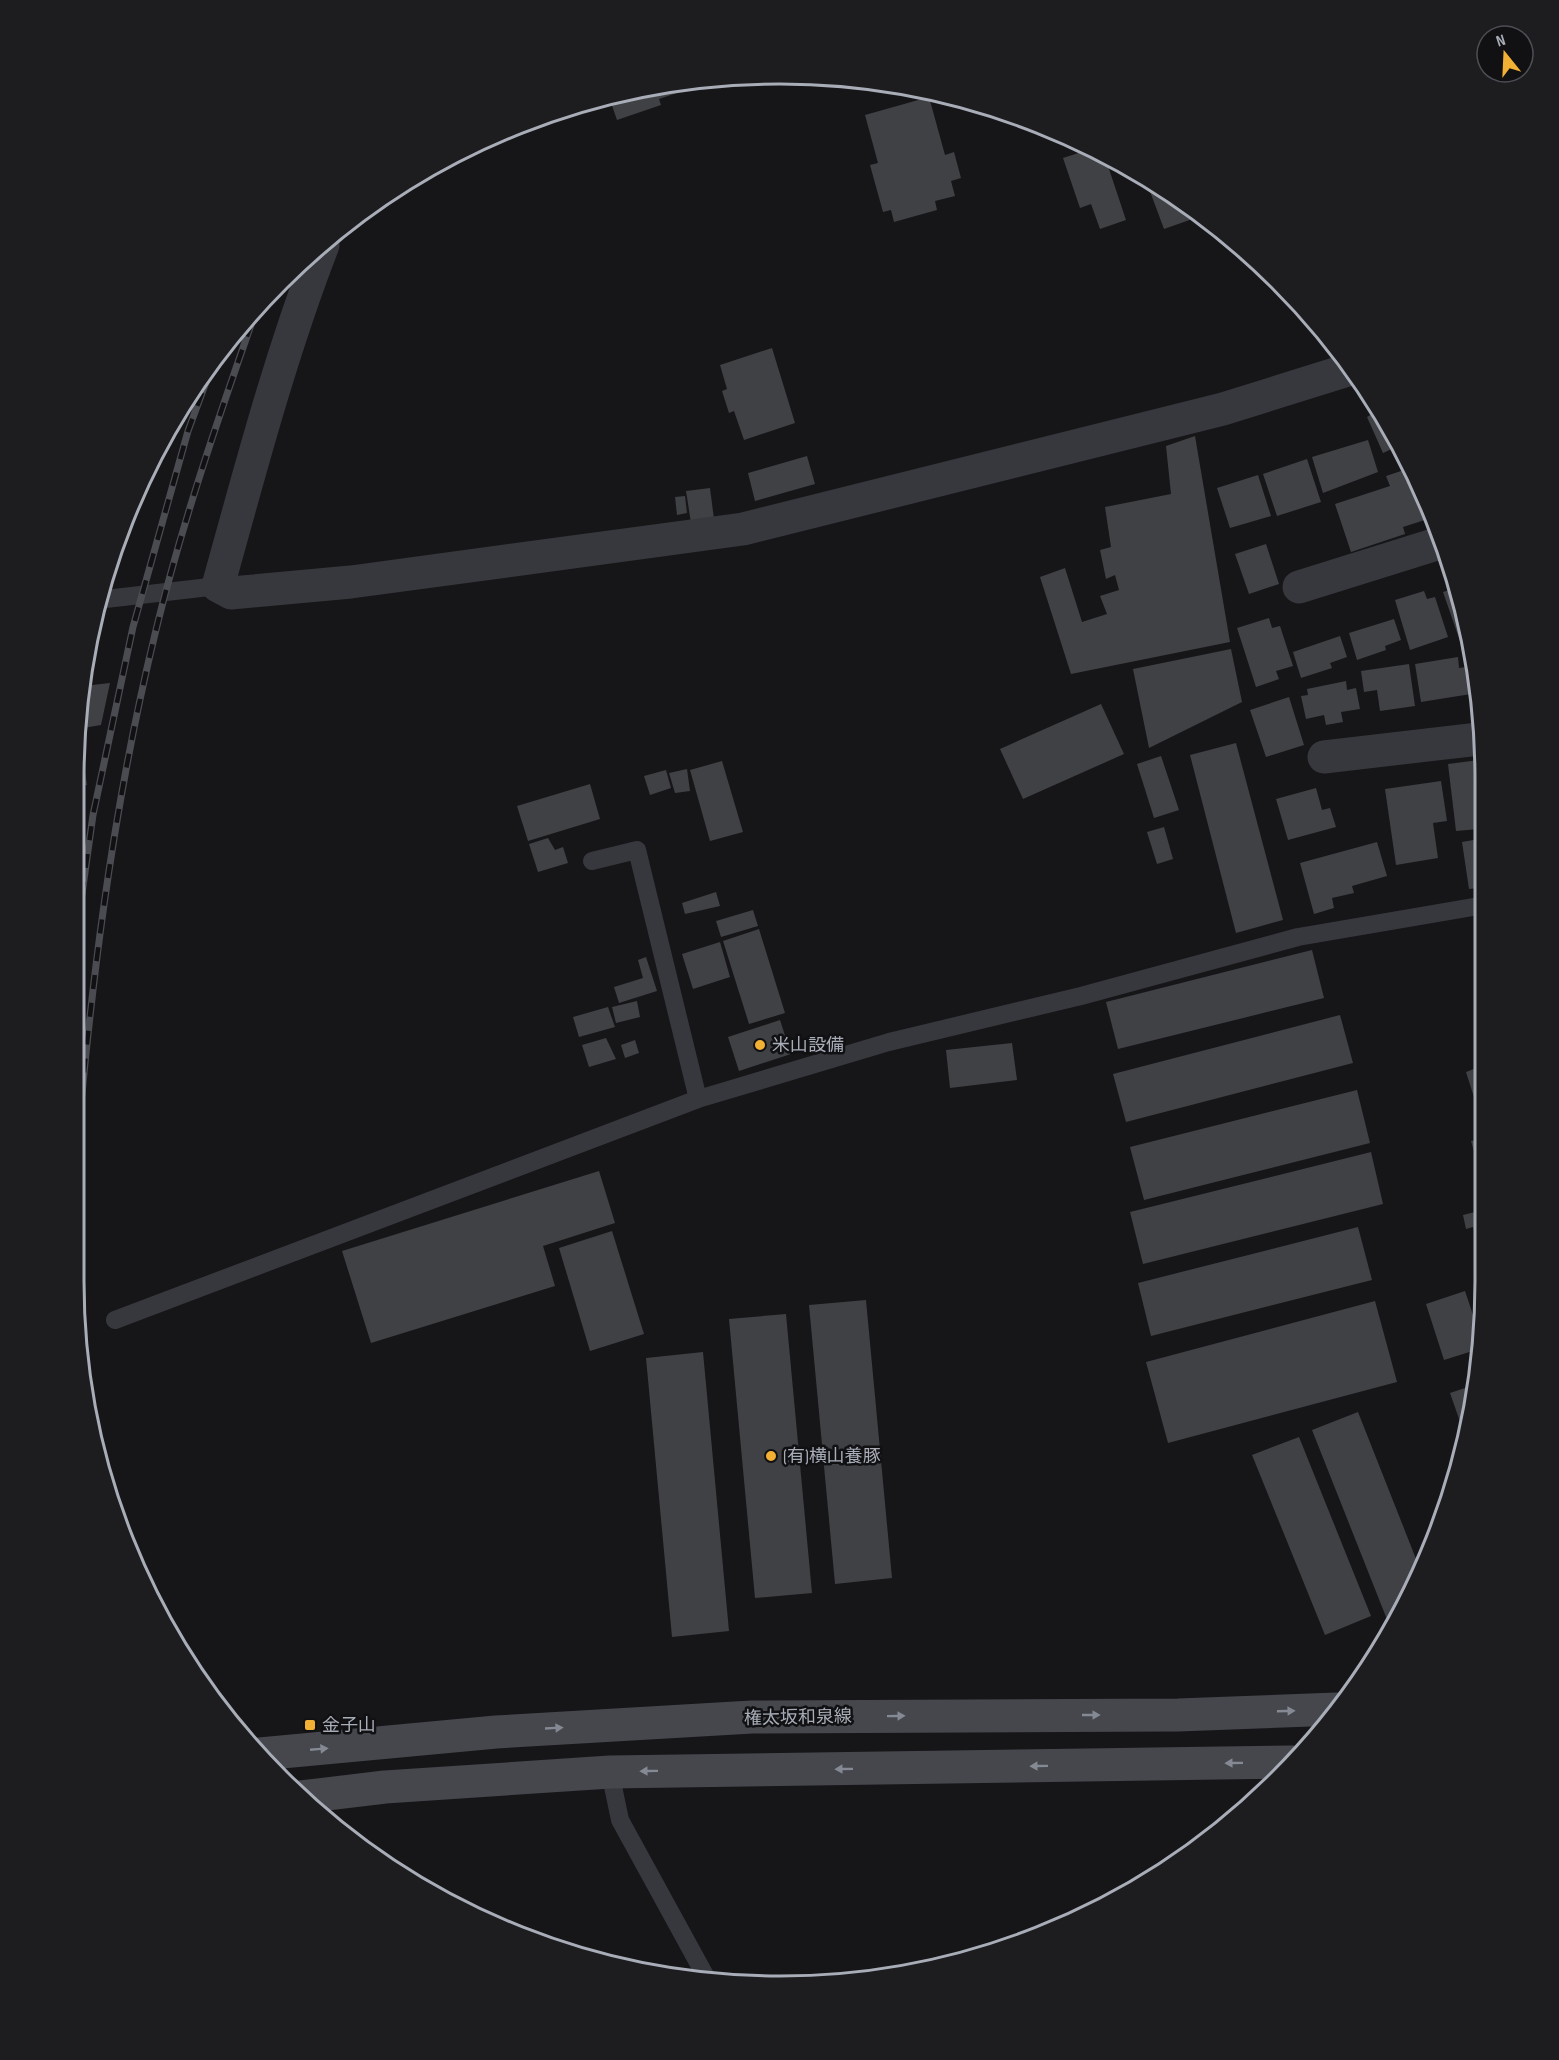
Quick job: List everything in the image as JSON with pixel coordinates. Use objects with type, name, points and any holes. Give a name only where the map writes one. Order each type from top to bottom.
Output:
[{"type":"street","points":[[317,261],[302,298],[266,411],[218,586],[231,593],[351,582],[743,529],[1223,409],[1343,372]]},
{"type":"street","points":[[1299,587],[1434,545]]},
{"type":"street","points":[[1324,757],[1474,739]]},
{"type":"street","name":"権太坂和泉線","points":[[270,1753],[496,1732],[752,1717],[1178,1716],[1326,1709]]},
{"type":"street","points":[[313,1795],[386,1786],[610,1772],[1280,1762]]},
{"type":"lane","points":[[108,599],[218,586]]},
{"type":"lane","points":[[592,861],[637,850],[698,1099]]},
{"type":"lane","points":[[114,1320],[698,1099],[889,1042],[1081,996],[1299,937],[1475,907]]},
{"type":"lane","points":[[610,1772],[620,1820],[702,1971]]},
{"type":"building","points":[[683,91],[659,99],[661,105],[617,120],[612,105]]},
{"type":"building","points":[[922,99],[930,101],[945,155],[954,152],[961,178],[951,181],[955,196],[935,201],[937,210],[894,222],[891,210],[883,212],[870,165],[878,163],[865,115]]},
{"type":"building","points":[[1080,153],[1108,167],[1126,220],[1100,229],[1091,204],[1080,208],[1063,158]]},
{"type":"building","points":[[1150,191],[1191,219],[1164,229]]},
{"type":"building","points":[[772,348],[795,423],[744,440],[734,411],[729,413],[722,391],[727,389],[720,365]]},
{"type":"building","points":[[1371,414],[1391,449],[1383,453],[1367,417]]},
{"type":"building","points":[[1195,436],[1230,642],[1071,674],[1040,577],[1065,568],[1082,622],[1107,614],[1100,596],[1119,590],[1115,575],[1106,579],[1100,550],[1111,547],[1105,507],[1171,494],[1166,446]]},
{"type":"building","points":[[1368,440],[1378,472],[1323,493],[1312,457]]},
{"type":"building","points":[[807,456],[815,484],[755,501],[748,473]]},
{"type":"building","points":[[1307,459],[1321,502],[1277,516],[1263,474]]},
{"type":"building","points":[[1402,471],[1425,520],[1403,527],[1405,534],[1351,552],[1335,504],[1390,486],[1386,476]]},
{"type":"building","points":[[1258,475],[1271,516],[1230,528],[1217,488]]},
{"type":"building","points":[[710,488],[714,519],[691,523],[686,491]]},
{"type":"building","points":[[685,496],[687,513],[677,515],[675,497]]},
{"type":"building","points":[[1266,544],[1279,584],[1249,594],[1235,554]]},
{"type":"building","points":[[1448,590],[1461,644],[1443,592]]},
{"type":"building","points":[[1424,591],[1427,599],[1435,597],[1448,637],[1410,650],[1395,600]]},
{"type":"building","points":[[1269,618],[1272,628],[1280,626],[1293,666],[1276,671],[1279,679],[1256,687],[1237,628]]},
{"type":"building","points":[[1394,619],[1401,640],[1385,646],[1386,650],[1357,660],[1349,633]]},
{"type":"building","points":[[1340,636],[1347,657],[1330,663],[1332,668],[1301,678],[1293,652]]},
{"type":"building","points":[[1231,649],[1242,702],[1149,748],[1133,669]]},
{"type":"building","points":[[1458,657],[1459,668],[1466,667],[1470,694],[1421,702],[1415,664]]},
{"type":"building","points":[[1409,664],[1415,706],[1380,711],[1377,690],[1364,692],[1361,671]]},
{"type":"building","points":[[1346,681],[1347,690],[1356,688],[1360,709],[1341,712],[1343,722],[1326,725],[1324,715],[1306,719],[1301,696],[1308,695],[1307,689]]},
{"type":"building","points":[[110,683],[101,725],[86,728],[90,689],[91,685]]},
{"type":"building","points":[[1289,697],[1304,745],[1266,757],[1250,710]]},
{"type":"building","points":[[1101,704],[1124,754],[1023,799],[1000,749]]},
{"type":"building","points":[[1236,743],[1283,920],[1236,933],[1190,755]]},
{"type":"building","points":[[1161,756],[1179,810],[1154,818],[1137,764]]},
{"type":"building","points":[[722,761],[743,832],[710,841],[690,770]]},
{"type":"building","points":[[1475,761],[1475,829],[1456,831],[1448,764]]},
{"type":"building","points":[[84,767],[87,785],[84,786]]},
{"type":"building","points":[[687,769],[690,791],[675,793],[669,773]]},
{"type":"building","points":[[666,770],[671,788],[650,795],[644,776]]},
{"type":"building","points":[[1441,781],[1447,821],[1433,823],[1438,858],[1396,865],[1385,789]]},
{"type":"building","points":[[590,784],[600,819],[528,841],[517,806]]},
{"type":"building","points":[[1316,788],[1322,810],[1330,808],[1336,827],[1288,840],[1276,799]]},
{"type":"building","points":[[1164,827],[1173,859],[1157,864],[1147,832]]},
{"type":"building","points":[[548,838],[555,850],[563,847],[568,863],[538,872],[529,844]]},
{"type":"building","points":[[1475,840],[1475,888],[1469,889],[1462,842]]},
{"type":"building","points":[[1377,842],[1387,876],[1352,886],[1354,893],[1332,898],[1334,908],[1314,914],[1300,863]]},
{"type":"building","points":[[716,892],[720,906],[685,914],[682,903]]},
{"type":"building","points":[[753,910],[758,926],[721,937],[716,921]]},
{"type":"building","points":[[759,929],[785,1013],[749,1024],[723,941]]},
{"type":"building","points":[[720,942],[730,977],[693,989],[682,954]]},
{"type":"building","points":[[1312,950],[1324,998],[1118,1049],[1106,1002]]},
{"type":"building","points":[[646,957],[657,991],[619,1003],[614,987],[643,978],[638,960]]},
{"type":"building","points":[[637,1001],[640,1017],[616,1023],[612,1007]]},
{"type":"building","points":[[608,1007],[615,1027],[579,1037],[573,1017]]},
{"type":"building","points":[[1340,1015],[1353,1063],[1126,1122],[1113,1074]]},
{"type":"building","name":"米山設備","points":[[780,1020],[791,1054],[739,1071],[728,1037]]},
{"type":"building","points":[[606,1038],[616,1059],[589,1067],[582,1045]]},
{"type":"building","points":[[635,1040],[639,1053],[625,1058],[621,1045]]},
{"type":"building","points":[[1012,1043],[1017,1080],[950,1088],[946,1050]]},
{"type":"building","points":[[1475,1069],[1475,1100],[1466,1072]]},
{"type":"building","points":[[1357,1090],[1370,1143],[1144,1200],[1130,1147]]},
{"type":"building","points":[[1475,1140],[1475,1155],[1471,1141]]},
{"type":"building","points":[[1371,1152],[1383,1204],[1143,1264],[1130,1212]]},
{"type":"building","points":[[599,1171],[615,1223],[543,1246],[555,1286],[371,1343],[342,1251]]},
{"type":"building","points":[[1475,1212],[1475,1233],[1473,1227],[1466,1229],[1463,1215]]},
{"type":"building","points":[[1358,1227],[1372,1280],[1151,1336],[1138,1283]]},
{"type":"building","points":[[612,1231],[644,1334],[590,1351],[559,1248]]},
{"type":"building","points":[[1465,1291],[1474,1318],[1471,1351],[1444,1360],[1426,1304]]},
{"type":"building","name":"(有)横山養豚","points":[[866,1300],[892,1578],[835,1584],[809,1305]]},
{"type":"building","points":[[1375,1301],[1397,1382],[1168,1443],[1146,1362]]},
{"type":"building","name":"(有)横山養豚","points":[[786,1314],[812,1593],[755,1598],[729,1319]]},
{"type":"building","points":[[703,1352],[729,1631],[672,1637],[646,1358]]},
{"type":"building","points":[[1466,1388],[1460,1423],[1450,1393]]},
{"type":"building","points":[[1358,1412],[1416,1559],[1387,1619],[1312,1430]]},
{"type":"building","points":[[1299,1437],[1371,1616],[1325,1635],[1252,1455]]},
{"type":"railway","points":[[84,1077],[114,839],[155,634],[189,509],[249,330]]},
{"type":"railway","points":[[84,879],[93,815],[133,627],[188,431],[203,390]]},
{"type":"place","name":"米山設備","points":[[760,1045]]},
{"type":"place","name":"(有)横山養豚","points":[[771,1456]]},
{"type":"place","name":"金子山","points":[[310,1725]]}]
